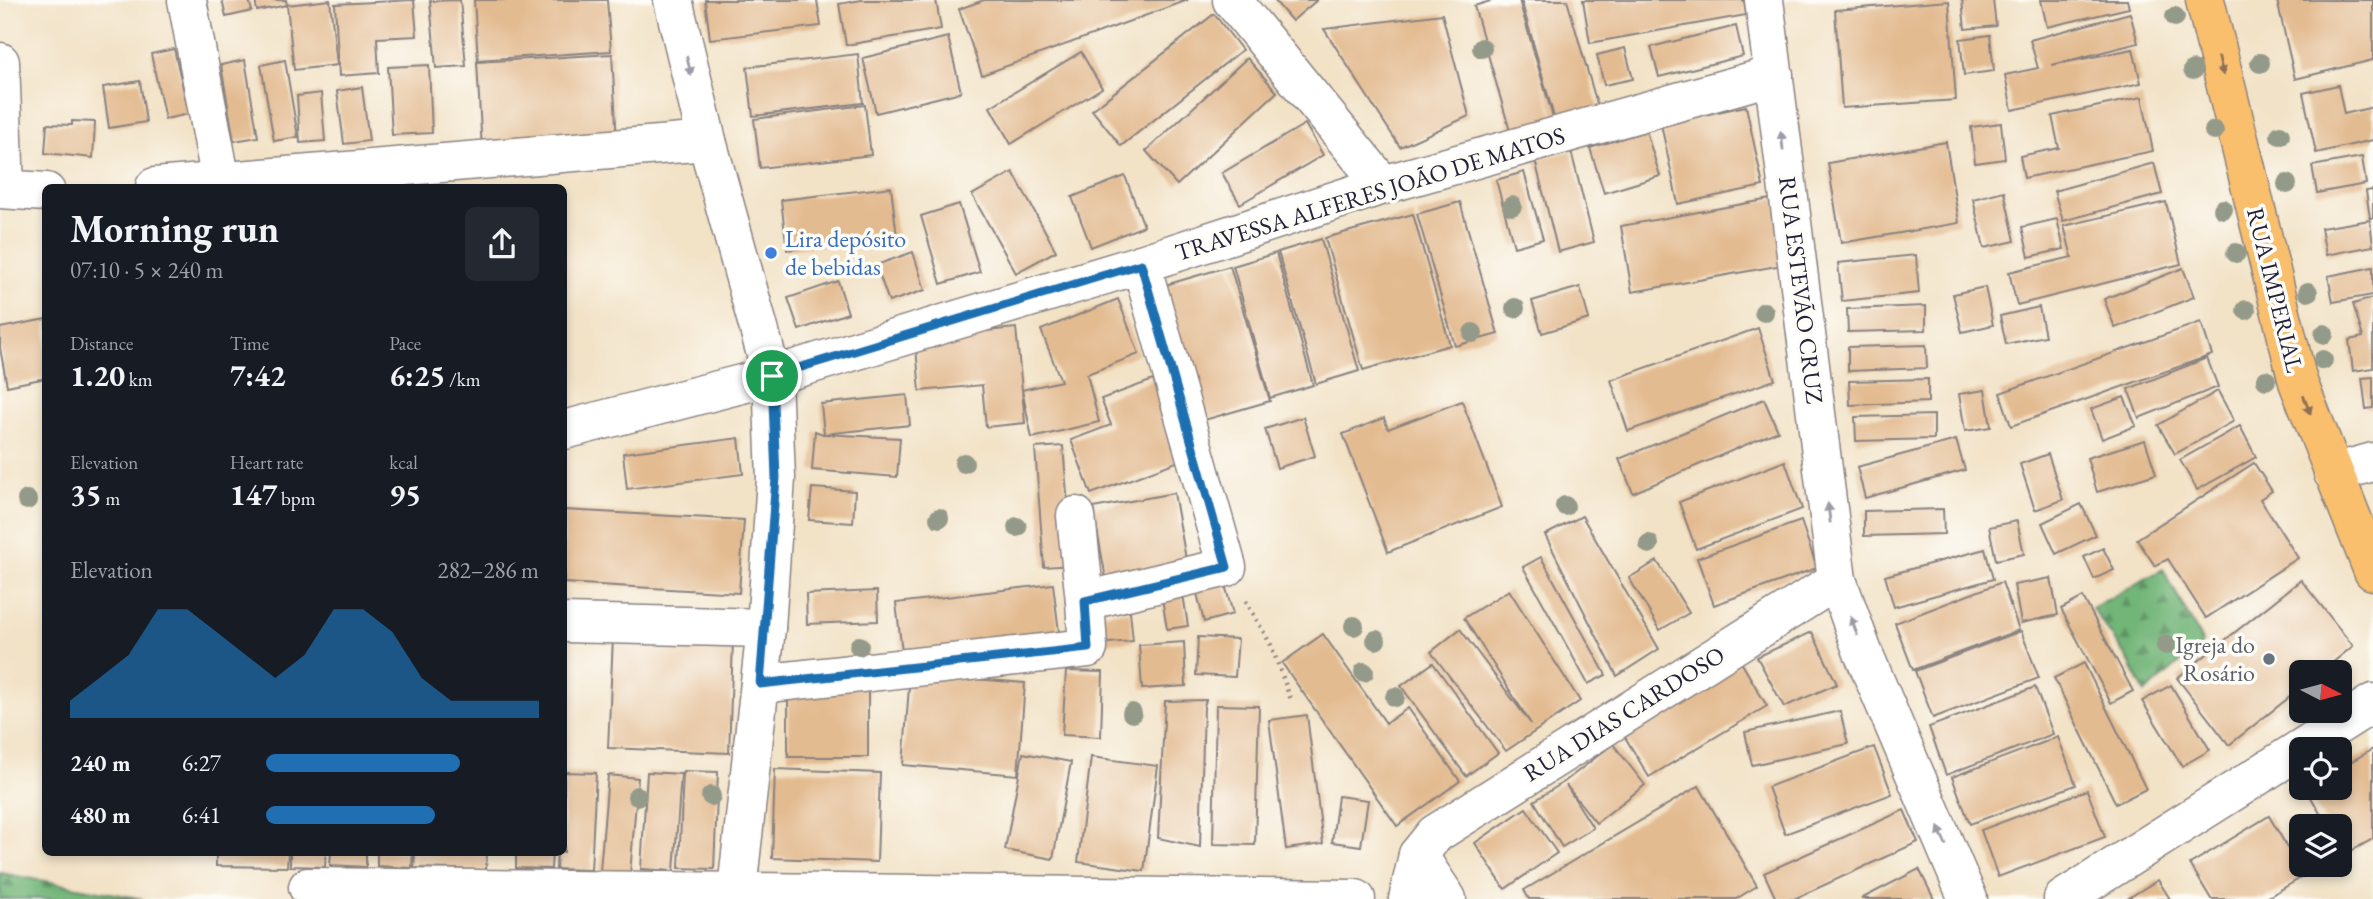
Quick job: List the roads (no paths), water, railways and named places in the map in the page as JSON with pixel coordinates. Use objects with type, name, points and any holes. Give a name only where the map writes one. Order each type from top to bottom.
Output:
[{"type":"main road","name":"RUA IMPERIAL","points":[[2204,0],[2298,382],[2373,571]]},
{"type":"street","points":[[187,0],[221,181]]},
{"type":"street","points":[[673,0],[707,141],[772,376],[776,478],[766,628],[736,895]]},
{"type":"street","points":[[1232,0],[1383,185]]},
{"type":"street","name":"RUA ESTEVÃO CRUZ","points":[[1764,0],[1838,580],[1862,650],[1968,899]]},
{"type":"street","points":[[0,62],[2,189],[42,192]]},
{"type":"street","name":"TRAVESSA ALFERES JOÃO DE MATOS","points":[[567,429],[772,376],[1141,264],[1383,185],[1774,75]]},
{"type":"street","points":[[188,184],[707,141]]},
{"type":"street","points":[[1085,601],[1227,567],[1141,264]]},
{"type":"street","points":[[2333,473],[2373,462]]},
{"type":"street","points":[[760,684],[1088,648],[1076,516]]},
{"type":"street","name":"RUA DIAS CARDOSO","points":[[1418,856],[1434,834],[1838,580]]},
{"type":"street","points":[[567,623],[766,628]]},
{"type":"street","points":[[2063,899],[2373,703]]},
{"type":"street","points":[[1408,899],[1418,856]]},
{"type":"street","points":[[1418,856],[1447,899]]},
{"type":"street","points":[[308,887],[533,894],[1356,899]]},
{"type":"place","name":"Lira depósito de bebidas","points":[[771,253]]},
{"type":"place","name":"Igreja do Rosário","points":[[2269,659]]}]
